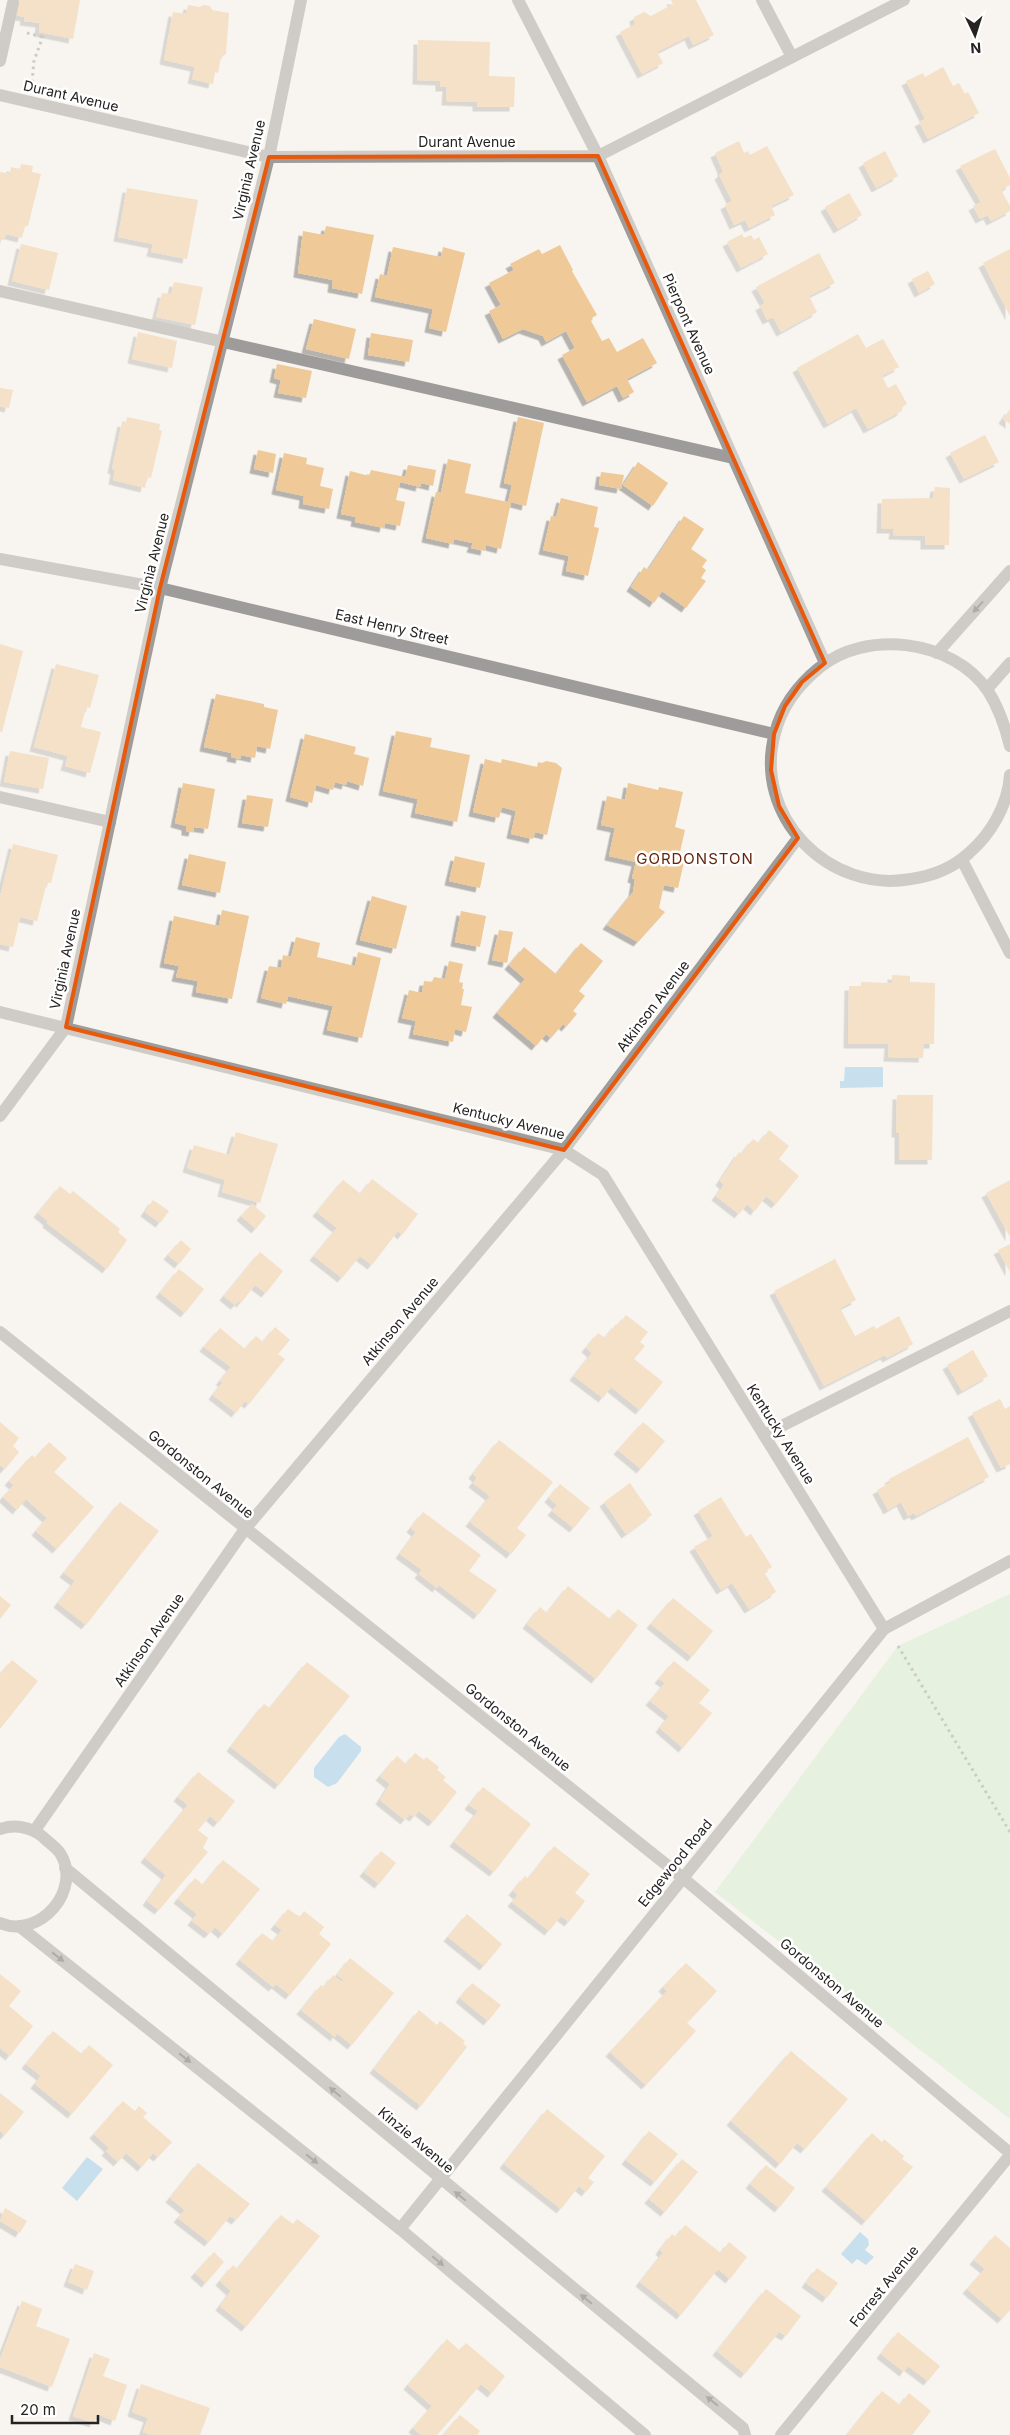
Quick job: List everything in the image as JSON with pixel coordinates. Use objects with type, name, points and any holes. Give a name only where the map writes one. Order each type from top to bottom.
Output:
[{"type":"street","name":"Virginia Avenue","points":[[0,1116],[66,1027],[160,588],[269,157],[301,0]]},
{"type":"street","name":"Pierpont Avenue","points":[[518,0],[598,156],[825,663]]},
{"type":"street","points":[[762,0],[792,57]]},
{"type":"street","name":"Durant Avenue","points":[[0,95],[269,157],[598,156],[904,0]]},
{"type":"street","points":[[0,61],[13,2]]},
{"type":"street","points":[[0,291],[223,340],[733,458]]},
{"type":"street","name":"East Henry Street","points":[[0,559],[160,588],[774,734]]},
{"type":"street","points":[[937,653],[1010,571]]},
{"type":"street","points":[[1010,746],[1004,720],[987,689],[960,664],[928,649],[893,643],[857,648],[825,663],[802,682],[785,706],[774,734],[771,770],[779,806],[798,838],[825,862],[858,878],[894,883],[930,876],[962,860],[981,843],[1006,811],[1010,775]]},
{"type":"street","points":[[987,689],[1010,663]]},
{"type":"street","points":[[0,797],[110,822]]},
{"type":"street","name":"Atkinson Avenue","points":[[35,1830],[245,1529],[564,1150],[798,838]]},
{"type":"street","points":[[962,860],[1010,953]]},
{"type":"street","name":"Kentucky Avenue","points":[[0,1012],[564,1150],[603,1175],[884,1629]]},
{"type":"street","points":[[764,1435],[1010,1311]]},
{"type":"street","name":"Gordonston Avenue","points":[[0,1332],[683,1878],[1010,2154]]},
{"type":"street","name":"Edgewood Road","points":[[400,2229],[884,1629],[1010,1561]]},
{"type":"street","points":[[0,1923],[19,1926],[35,1922],[50,1914],[60,1900],[65,1884],[65,1868],[60,1852],[35,1830],[19,1827],[1,1828]]},
{"type":"street","name":"Kinzie Avenue","points":[[65,1868],[743,2428],[745,2435]]},
{"type":"street","points":[[19,1926],[400,2229],[646,2435]]},
{"type":"street","name":"Forrest Avenue","points":[[781,2435],[1010,2154]]},
{"type":"path","points":[[30,102],[34,61],[44,33]]},
{"type":"path","points":[[898,1646],[1010,1832]]},
{"type":"highlighted area","points":[[598,156],[825,663],[802,682],[785,706],[774,734],[771,770],[779,806],[798,838],[564,1150],[66,1027],[160,588],[269,157]]},
{"type":"green space","points":[[1010,1594],[1010,2119],[715,1892],[898,1646]]},
{"type":"water","points":[[845,1067],[883,1067],[883,1087],[840,1088],[840,1081],[844,1081]]},
{"type":"water","points":[[345,1734],[361,1747],[361,1751],[337,1783],[328,1787],[314,1777],[314,1768],[339,1737]]},
{"type":"water","points":[[87,2157],[103,2169],[77,2201],[62,2188]]},
{"type":"water","points":[[860,2232],[868,2239],[869,2245],[865,2250],[874,2257],[866,2265],[857,2259],[852,2264],[841,2254]]},
{"type":"building","points":[[18,0],[80,0],[73,39],[39,32],[40,23],[24,21],[25,17],[15,15]]},
{"type":"building","points":[[671,0],[696,0],[714,35],[693,45],[689,36],[657,52],[663,63],[642,74],[620,32],[635,24],[634,17],[644,12],[651,16],[673,4]]},
{"type":"building","points":[[188,5],[210,6],[212,10],[229,13],[226,54],[221,57],[218,73],[215,72],[213,84],[192,79],[195,67],[164,60],[173,12],[186,14]]},
{"type":"building","points":[[418,40],[490,42],[489,76],[515,77],[514,107],[477,107],[477,102],[446,101],[447,87],[440,87],[440,81],[417,80]]},
{"type":"building","points":[[943,67],[953,86],[959,83],[965,94],[968,92],[979,113],[928,139],[919,122],[925,119],[906,81],[923,73],[925,77]]},
{"type":"building","points":[[739,141],[744,153],[748,151],[750,155],[767,146],[794,195],[771,206],[775,215],[749,228],[745,220],[734,225],[725,205],[732,201],[719,175],[722,173],[722,169],[715,153]]},
{"type":"building","points":[[995,149],[1010,178],[1010,185],[1001,190],[1010,206],[1010,211],[991,221],[988,215],[980,219],[973,206],[981,202],[960,166]]},
{"type":"building","points":[[885,151],[898,176],[876,188],[863,163]]},
{"type":"building","points":[[21,164],[33,166],[32,172],[41,174],[28,226],[25,226],[22,238],[6,234],[4,240],[0,240],[0,172],[10,174],[11,167],[20,169]]},
{"type":"building","points":[[127,188],[198,200],[187,259],[151,252],[153,244],[118,237]]},
{"type":"building","points":[[849,193],[862,215],[838,229],[825,207]]},
{"type":"building","points":[[326,226],[374,235],[362,294],[332,288],[333,280],[298,273],[303,231],[324,235]]},
{"type":"building","points":[[742,234],[744,238],[751,235],[754,240],[759,237],[768,254],[741,268],[727,242]]},
{"type":"building","points":[[21,244],[58,253],[49,290],[12,281]]},
{"type":"building","points":[[560,245],[572,271],[597,315],[590,319],[602,341],[609,338],[617,352],[643,338],[657,363],[627,379],[634,392],[623,398],[617,386],[587,402],[562,355],[575,348],[566,331],[546,342],[543,336],[523,329],[503,339],[489,311],[501,305],[489,283],[514,270],[510,264],[539,249],[542,254]]},
{"type":"building","points":[[393,247],[441,257],[443,247],[465,253],[446,332],[429,328],[433,309],[375,297],[380,274],[387,276]]},
{"type":"building","points":[[1010,249],[1010,316],[983,263]]},
{"type":"building","points":[[819,253],[835,283],[809,296],[817,312],[781,332],[773,317],[767,320],[760,306],[765,303],[756,287]]},
{"type":"building","points":[[928,271],[935,284],[919,293],[912,279]]},
{"type":"building","points":[[174,282],[203,287],[195,325],[156,317],[162,293],[171,294]]},
{"type":"building","points":[[314,319],[356,329],[349,359],[306,349]]},
{"type":"building","points":[[138,332],[177,341],[172,368],[132,359]]},
{"type":"building","points":[[371,333],[413,340],[409,362],[368,355]]},
{"type":"building","points":[[858,334],[866,348],[883,339],[899,367],[882,376],[888,388],[896,384],[907,404],[901,408],[902,411],[868,429],[856,408],[828,424],[797,368]]},
{"type":"building","points":[[277,364],[312,371],[306,398],[278,393],[281,380],[274,378]]},
{"type":"building","points":[[0,388],[13,390],[9,408],[0,406]]},
{"type":"building","points":[[1010,409],[1010,424],[1003,419]]},
{"type":"building","points":[[127,417],[160,424],[159,430],[162,431],[151,478],[147,477],[145,488],[113,480],[115,470],[112,469],[122,422],[126,423]]},
{"type":"building","points":[[518,417],[544,423],[526,506],[511,502],[501,549],[486,545],[485,551],[471,548],[473,543],[454,539],[453,544],[426,538],[436,492],[441,493],[448,459],[471,464],[465,493],[508,502],[512,485],[504,483]]},
{"type":"building","points":[[985,435],[999,462],[964,479],[950,453]]},
{"type":"building","points":[[258,450],[276,454],[273,473],[254,469]]},
{"type":"building","points":[[284,453],[307,458],[306,464],[324,468],[320,486],[333,489],[329,509],[303,504],[304,496],[276,490]]},
{"type":"building","points":[[638,462],[668,483],[653,506],[623,485]]},
{"type":"building","points":[[408,465],[436,470],[433,486],[421,483],[420,487],[400,482],[396,500],[405,502],[400,526],[385,523],[384,528],[355,522],[356,517],[341,514],[350,471],[369,476],[371,470],[405,477]]},
{"type":"building","points":[[601,472],[624,475],[621,489],[599,485]]},
{"type":"building","points":[[935,487],[950,488],[949,545],[925,545],[925,536],[893,535],[894,529],[881,529],[882,499],[933,498]]},
{"type":"building","points":[[561,498],[598,507],[594,527],[599,528],[588,576],[566,571],[569,556],[543,550],[551,516],[556,517]]},
{"type":"building","points":[[684,516],[704,529],[691,549],[707,560],[702,567],[706,570],[701,578],[706,581],[686,608],[662,591],[654,603],[631,587],[644,567],[648,570]]},
{"type":"building","points":[[0,644],[23,651],[2,732],[0,732]]},
{"type":"building","points":[[56,664],[99,675],[90,708],[86,707],[81,727],[101,732],[90,773],[65,766],[68,756],[34,747]]},
{"type":"building","points":[[216,694],[264,704],[264,707],[278,710],[270,749],[257,746],[255,758],[241,755],[240,759],[231,757],[232,753],[204,747]]},
{"type":"building","points":[[396,731],[432,738],[430,747],[470,755],[457,822],[415,813],[418,799],[383,791]]},
{"type":"building","points":[[305,734],[356,747],[354,754],[369,758],[363,786],[347,781],[346,785],[335,782],[333,790],[316,785],[312,803],[290,797]]},
{"type":"building","points":[[10,751],[49,758],[43,789],[4,782]]},
{"type":"building","points":[[485,759],[501,763],[502,759],[537,767],[538,762],[546,761],[556,763],[562,768],[547,835],[535,832],[533,839],[511,834],[516,811],[502,807],[499,818],[473,812]]},
{"type":"building","points":[[183,783],[215,789],[208,829],[194,827],[193,832],[186,831],[186,826],[175,823]]},
{"type":"building","points":[[628,783],[658,790],[659,787],[683,792],[675,827],[685,830],[678,861],[684,862],[678,888],[664,885],[659,908],[665,912],[638,942],[607,925],[633,892],[635,879],[632,878],[636,862],[609,856],[615,828],[601,825],[607,796],[625,800]]},
{"type":"building","points":[[247,795],[273,799],[268,827],[242,823]]},
{"type":"building","points":[[13,844],[58,855],[51,883],[47,882],[37,921],[20,917],[13,947],[0,944],[0,897]]},
{"type":"building","points":[[189,854],[226,862],[220,893],[182,885]]},
{"type":"building","points":[[455,856],[485,863],[480,888],[449,881]]},
{"type":"building","points":[[372,896],[407,906],[396,949],[360,940]]},
{"type":"building","points":[[222,910],[249,916],[232,999],[196,992],[198,981],[176,977],[179,966],[164,963],[174,916],[219,926]]},
{"type":"building","points":[[461,911],[486,916],[480,947],[455,942]]},
{"type":"building","points":[[499,930],[513,932],[507,963],[492,960]]},
{"type":"building","points":[[296,937],[320,943],[317,957],[355,966],[358,952],[381,958],[362,1038],[327,1030],[333,1006],[288,996],[286,1004],[261,998],[269,966],[281,968],[283,955],[291,957]]},
{"type":"building","points":[[581,943],[603,961],[579,991],[585,996],[573,1011],[577,1014],[566,1027],[563,1024],[551,1038],[546,1034],[536,1046],[497,1013],[525,979],[509,965],[524,947],[556,974]]},
{"type":"building","points":[[449,961],[463,964],[459,982],[463,983],[462,989],[464,989],[461,1005],[472,1007],[466,1032],[455,1029],[453,1042],[413,1034],[416,1021],[402,1018],[409,990],[422,993],[424,981],[432,982],[434,977],[445,979]]},
{"type":"building","points":[[892,975],[910,976],[910,982],[935,983],[934,1044],[924,1044],[923,1058],[888,1057],[889,1044],[848,1044],[849,986],[861,986],[861,982],[892,983]]},
{"type":"building","points":[[897,1095],[933,1095],[932,1160],[899,1160],[899,1133],[896,1133]]},
{"type":"building","points":[[769,1130],[789,1146],[779,1159],[799,1176],[776,1204],[766,1196],[755,1211],[747,1204],[739,1214],[716,1196],[724,1185],[720,1181],[739,1152],[741,1154],[753,1139],[759,1143]]},
{"type":"building","points":[[236,1132],[278,1144],[260,1203],[222,1192],[225,1180],[187,1168],[194,1145],[229,1155]]},
{"type":"building","points":[[372,1179],[418,1214],[402,1235],[398,1231],[372,1265],[360,1256],[342,1278],[314,1256],[337,1228],[317,1212],[343,1180],[361,1194]]},
{"type":"building","points":[[1010,1180],[1010,1237],[986,1193]]},
{"type":"building","points":[[60,1186],[70,1194],[73,1191],[120,1229],[118,1232],[127,1240],[107,1269],[47,1223],[48,1221],[38,1213]]},
{"type":"building","points":[[153,1200],[169,1211],[160,1223],[145,1212]]},
{"type":"building","points":[[252,1204],[266,1216],[256,1229],[241,1216]]},
{"type":"building","points":[[181,1240],[191,1249],[179,1264],[168,1255]]},
{"type":"building","points":[[1010,1244],[1010,1272],[998,1250]]},
{"type":"building","points":[[260,1252],[283,1271],[266,1293],[255,1285],[241,1303],[239,1301],[235,1305],[224,1296]]},
{"type":"building","points":[[835,1259],[856,1300],[840,1308],[855,1336],[874,1326],[876,1329],[899,1316],[913,1344],[887,1358],[885,1355],[824,1386],[774,1291]]},
{"type":"building","points":[[179,1269],[204,1289],[185,1313],[160,1293]]},
{"type":"building","points":[[626,1315],[648,1332],[640,1342],[645,1346],[634,1359],[663,1382],[640,1410],[611,1387],[603,1398],[574,1376],[592,1353],[586,1348],[598,1333],[605,1338]]},
{"type":"building","points":[[275,1327],[290,1340],[278,1354],[285,1359],[249,1404],[245,1401],[236,1413],[213,1395],[223,1382],[220,1381],[231,1367],[204,1347],[220,1328],[245,1349],[256,1336],[263,1342]]},
{"type":"building","points":[[973,1350],[988,1376],[962,1391],[947,1365]]},
{"type":"building","points":[[1000,1399],[1005,1409],[1010,1406],[1010,1464],[1001,1468],[972,1413]]},
{"type":"building","points":[[0,1422],[19,1438],[13,1446],[19,1452],[5,1469],[0,1465]]},
{"type":"building","points":[[643,1422],[665,1441],[641,1469],[618,1450]]},
{"type":"building","points":[[968,1437],[989,1477],[916,1516],[914,1513],[908,1516],[901,1502],[888,1510],[877,1490],[891,1482],[889,1479]]},
{"type":"building","points":[[499,1440],[553,1482],[517,1528],[526,1535],[511,1554],[470,1522],[490,1496],[473,1483],[477,1478],[473,1474]]},
{"type":"building","points":[[49,1442],[67,1458],[54,1472],[94,1507],[57,1549],[36,1531],[47,1518],[26,1499],[17,1510],[3,1497],[14,1485],[9,1481],[32,1455],[35,1458]]},
{"type":"building","points":[[630,1483],[652,1515],[626,1534],[604,1502]]},
{"type":"building","points":[[560,1484],[590,1508],[574,1528],[552,1511],[557,1505],[549,1498]]},
{"type":"building","points":[[721,1497],[746,1537],[751,1534],[772,1567],[764,1572],[776,1592],[749,1609],[732,1583],[721,1590],[694,1547],[713,1536],[698,1511]]},
{"type":"building","points":[[120,1502],[159,1531],[86,1625],[58,1603],[75,1581],[64,1573]]},
{"type":"building","points":[[423,1512],[481,1555],[469,1571],[497,1590],[478,1615],[439,1585],[437,1588],[419,1574],[422,1570],[400,1554],[416,1532],[411,1528]]},
{"type":"building","points":[[568,1586],[610,1619],[618,1609],[638,1625],[596,1679],[527,1624],[540,1607],[547,1613]]},
{"type":"building","points":[[0,1596],[11,1605],[0,1619]]},
{"type":"building","points":[[673,1598],[713,1631],[692,1657],[651,1624]]},
{"type":"building","points":[[12,1660],[38,1681],[0,1729],[0,1674]]},
{"type":"building","points":[[674,1661],[710,1690],[699,1703],[712,1713],[683,1748],[660,1728],[669,1716],[650,1701],[665,1683],[659,1679]]},
{"type":"building","points":[[307,1662],[350,1696],[279,1785],[231,1747],[264,1704],[270,1708]]},
{"type":"building","points":[[415,1753],[424,1760],[426,1757],[439,1767],[437,1770],[446,1777],[443,1780],[457,1792],[433,1822],[419,1811],[414,1817],[410,1814],[405,1820],[380,1800],[390,1784],[380,1776],[397,1756],[406,1764]]},
{"type":"building","points":[[198,1772],[235,1801],[218,1823],[210,1816],[198,1830],[208,1838],[203,1848],[208,1852],[159,1910],[147,1901],[166,1875],[145,1858],[188,1805],[178,1797]]},
{"type":"building","points":[[483,1787],[531,1824],[494,1872],[454,1842],[478,1811],[469,1805]]},
{"type":"building","points":[[554,1846],[590,1874],[575,1893],[585,1901],[569,1922],[561,1916],[549,1931],[512,1902],[518,1895],[513,1891],[525,1876],[528,1879]]},
{"type":"building","points":[[381,1851],[396,1863],[379,1884],[364,1872]]},
{"type":"building","points":[[223,1860],[260,1889],[223,1934],[215,1927],[209,1934],[192,1921],[197,1914],[178,1899],[195,1878],[203,1885]]},
{"type":"building","points":[[288,1909],[300,1917],[304,1911],[324,1927],[319,1934],[331,1944],[290,1995],[276,1984],[273,1987],[240,1960],[262,1933],[273,1941],[282,1930],[275,1925]]},
{"type":"building","points":[[467,1914],[502,1944],[484,1966],[448,1937]]},
{"type":"building","points":[[350,1958],[394,1993],[352,2045],[337,2033],[335,2037],[301,2010],[321,1985],[324,1987],[333,1975],[342,1982],[344,1980],[337,1975]]},
{"type":"building","points":[[686,1963],[717,1991],[687,2023],[696,2031],[646,2085],[610,2052],[667,1991],[663,1987]]},
{"type":"building","points":[[0,1974],[21,1991],[9,2006],[33,2026],[10,2056],[0,2048]]},
{"type":"building","points":[[472,1983],[501,2005],[488,2021],[460,1998]]},
{"type":"building","points":[[419,2010],[437,2025],[440,2021],[465,2041],[463,2043],[467,2047],[421,2106],[374,2069]]},
{"type":"building","points":[[53,2031],[82,2054],[89,2045],[113,2065],[72,2114],[35,2084],[41,2076],[26,2064]]},
{"type":"building","points":[[791,2051],[848,2099],[805,2149],[797,2143],[780,2164],[731,2121]]},
{"type":"building","points":[[0,2093],[24,2112],[5,2135],[0,2131]]},
{"type":"building","points":[[123,2101],[135,2111],[139,2106],[147,2113],[143,2117],[172,2142],[158,2157],[153,2153],[142,2167],[126,2153],[118,2162],[106,2151],[109,2148],[94,2134]]},
{"type":"building","points":[[547,2109],[605,2156],[588,2178],[594,2182],[586,2192],[579,2186],[561,2209],[504,2164]]},
{"type":"building","points":[[649,2131],[678,2154],[655,2182],[626,2160]]},
{"type":"building","points":[[872,2133],[882,2142],[884,2139],[904,2156],[902,2159],[913,2167],[866,2221],[826,2187]]},
{"type":"building","points":[[682,2159],[698,2172],[665,2212],[649,2199]]},
{"type":"building","points":[[198,2163],[250,2204],[236,2220],[230,2216],[209,2242],[178,2218],[185,2210],[170,2198]]},
{"type":"building","points":[[766,2165],[795,2188],[779,2208],[750,2184]]},
{"type":"building","points":[[5,2208],[27,2221],[20,2233],[0,2221]]},
{"type":"building","points":[[281,2215],[293,2224],[297,2219],[320,2236],[246,2327],[220,2306],[231,2291],[220,2281],[233,2265],[237,2269]]},
{"type":"building","points":[[685,2225],[721,2253],[729,2242],[747,2257],[730,2279],[718,2269],[681,2315],[640,2282],[663,2253],[660,2250],[672,2234],[676,2237]]},
{"type":"building","points":[[995,2235],[1010,2248],[1010,2310],[1002,2319],[967,2289],[985,2269],[974,2260]]},
{"type":"building","points":[[214,2252],[224,2262],[206,2283],[195,2273]]},
{"type":"building","points":[[75,2264],[94,2271],[87,2290],[68,2282]]},
{"type":"building","points":[[817,2268],[838,2283],[827,2298],[806,2283]]},
{"type":"building","points":[[766,2289],[801,2316],[786,2336],[779,2332],[745,2374],[717,2351]]},
{"type":"building","points":[[22,2301],[42,2309],[36,2326],[70,2339],[52,2387],[0,2367],[0,2359]]},
{"type":"building","points":[[898,2332],[940,2366],[928,2381],[908,2366],[904,2372],[881,2354]]},
{"type":"building","points":[[447,2339],[459,2350],[466,2343],[505,2376],[492,2393],[481,2384],[437,2435],[421,2435],[413,2428],[432,2406],[408,2385]]},
{"type":"building","points":[[94,2353],[110,2359],[103,2376],[127,2385],[115,2421],[97,2414],[94,2423],[73,2416]]},
{"type":"building","points":[[141,2384],[210,2408],[200,2435],[151,2435],[143,2432],[148,2418],[132,2412]]},
{"type":"building","points":[[882,2391],[900,2405],[909,2393],[931,2411],[912,2435],[847,2435]]},
{"type":"building","points":[[460,2415],[480,2431],[477,2435],[443,2435]]},
{"type":"district","name":"GORDONSTON","points":[[695,859]]}]
